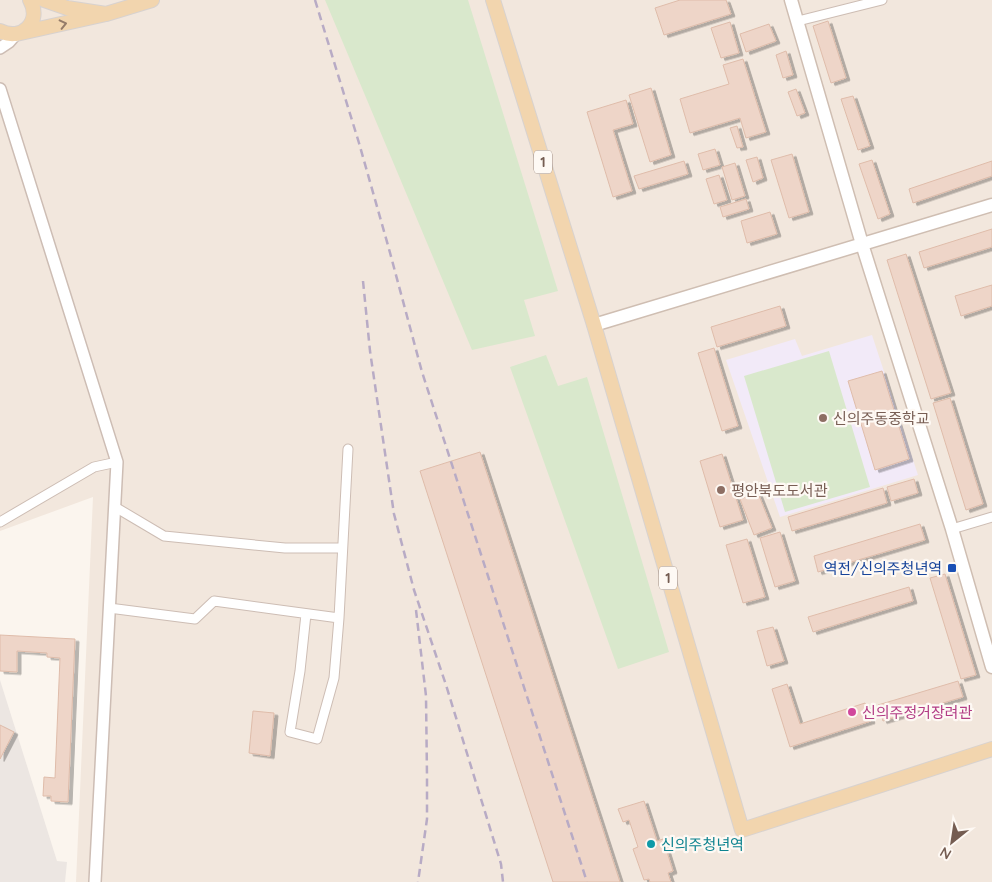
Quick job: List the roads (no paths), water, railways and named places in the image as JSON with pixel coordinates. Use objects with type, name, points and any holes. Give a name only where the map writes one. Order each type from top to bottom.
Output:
[{"type":"main road","points":[[16,34],[29,28],[33,22],[34,8],[30,0]]},
{"type":"main road","points":[[44,0],[67,8],[106,14]]},
{"type":"main road","points":[[0,31],[16,34],[106,14],[152,0]]},
{"type":"main road","name":"1","points":[[493,0],[594,325],[742,830],[992,749]]},
{"type":"main road","points":[[792,0],[862,244],[952,529],[992,667]]},
{"type":"main road","points":[[594,325],[992,205]]},
{"type":"street","points":[[798,21],[882,0]]},
{"type":"street","points":[[0,48],[16,34]]},
{"type":"street","points":[[0,89],[117,462],[94,882]]},
{"type":"street","points":[[306,614],[300,671],[290,732],[316,739],[334,678],[348,449]]},
{"type":"street","points":[[0,522],[94,468],[117,462]]},
{"type":"street","points":[[115,508],[164,536],[285,548],[342,548]]},
{"type":"street","points":[[952,529],[992,517]]},
{"type":"street","points":[[109,608],[196,618],[214,601],[339,618]]},
{"type":"railway","points":[[315,0],[359,143],[422,372],[587,882]]},
{"type":"railway","points":[[363,281],[370,351],[394,514],[414,590],[446,685],[501,864],[503,882]]},
{"type":"railway","points":[[416,610],[426,696],[427,777],[427,819],[418,882]]},
{"type":"place","name":"신의주동중학교","points":[[823,418]]},
{"type":"place","name":"평안북도도서관","points":[[721,490]]},
{"type":"place","name":"역전/신의주청년역","points":[[952,568]]},
{"type":"place","name":"신의주정거장려관","points":[[852,712]]},
{"type":"place","name":"신의주청년역","points":[[651,844]]}]
